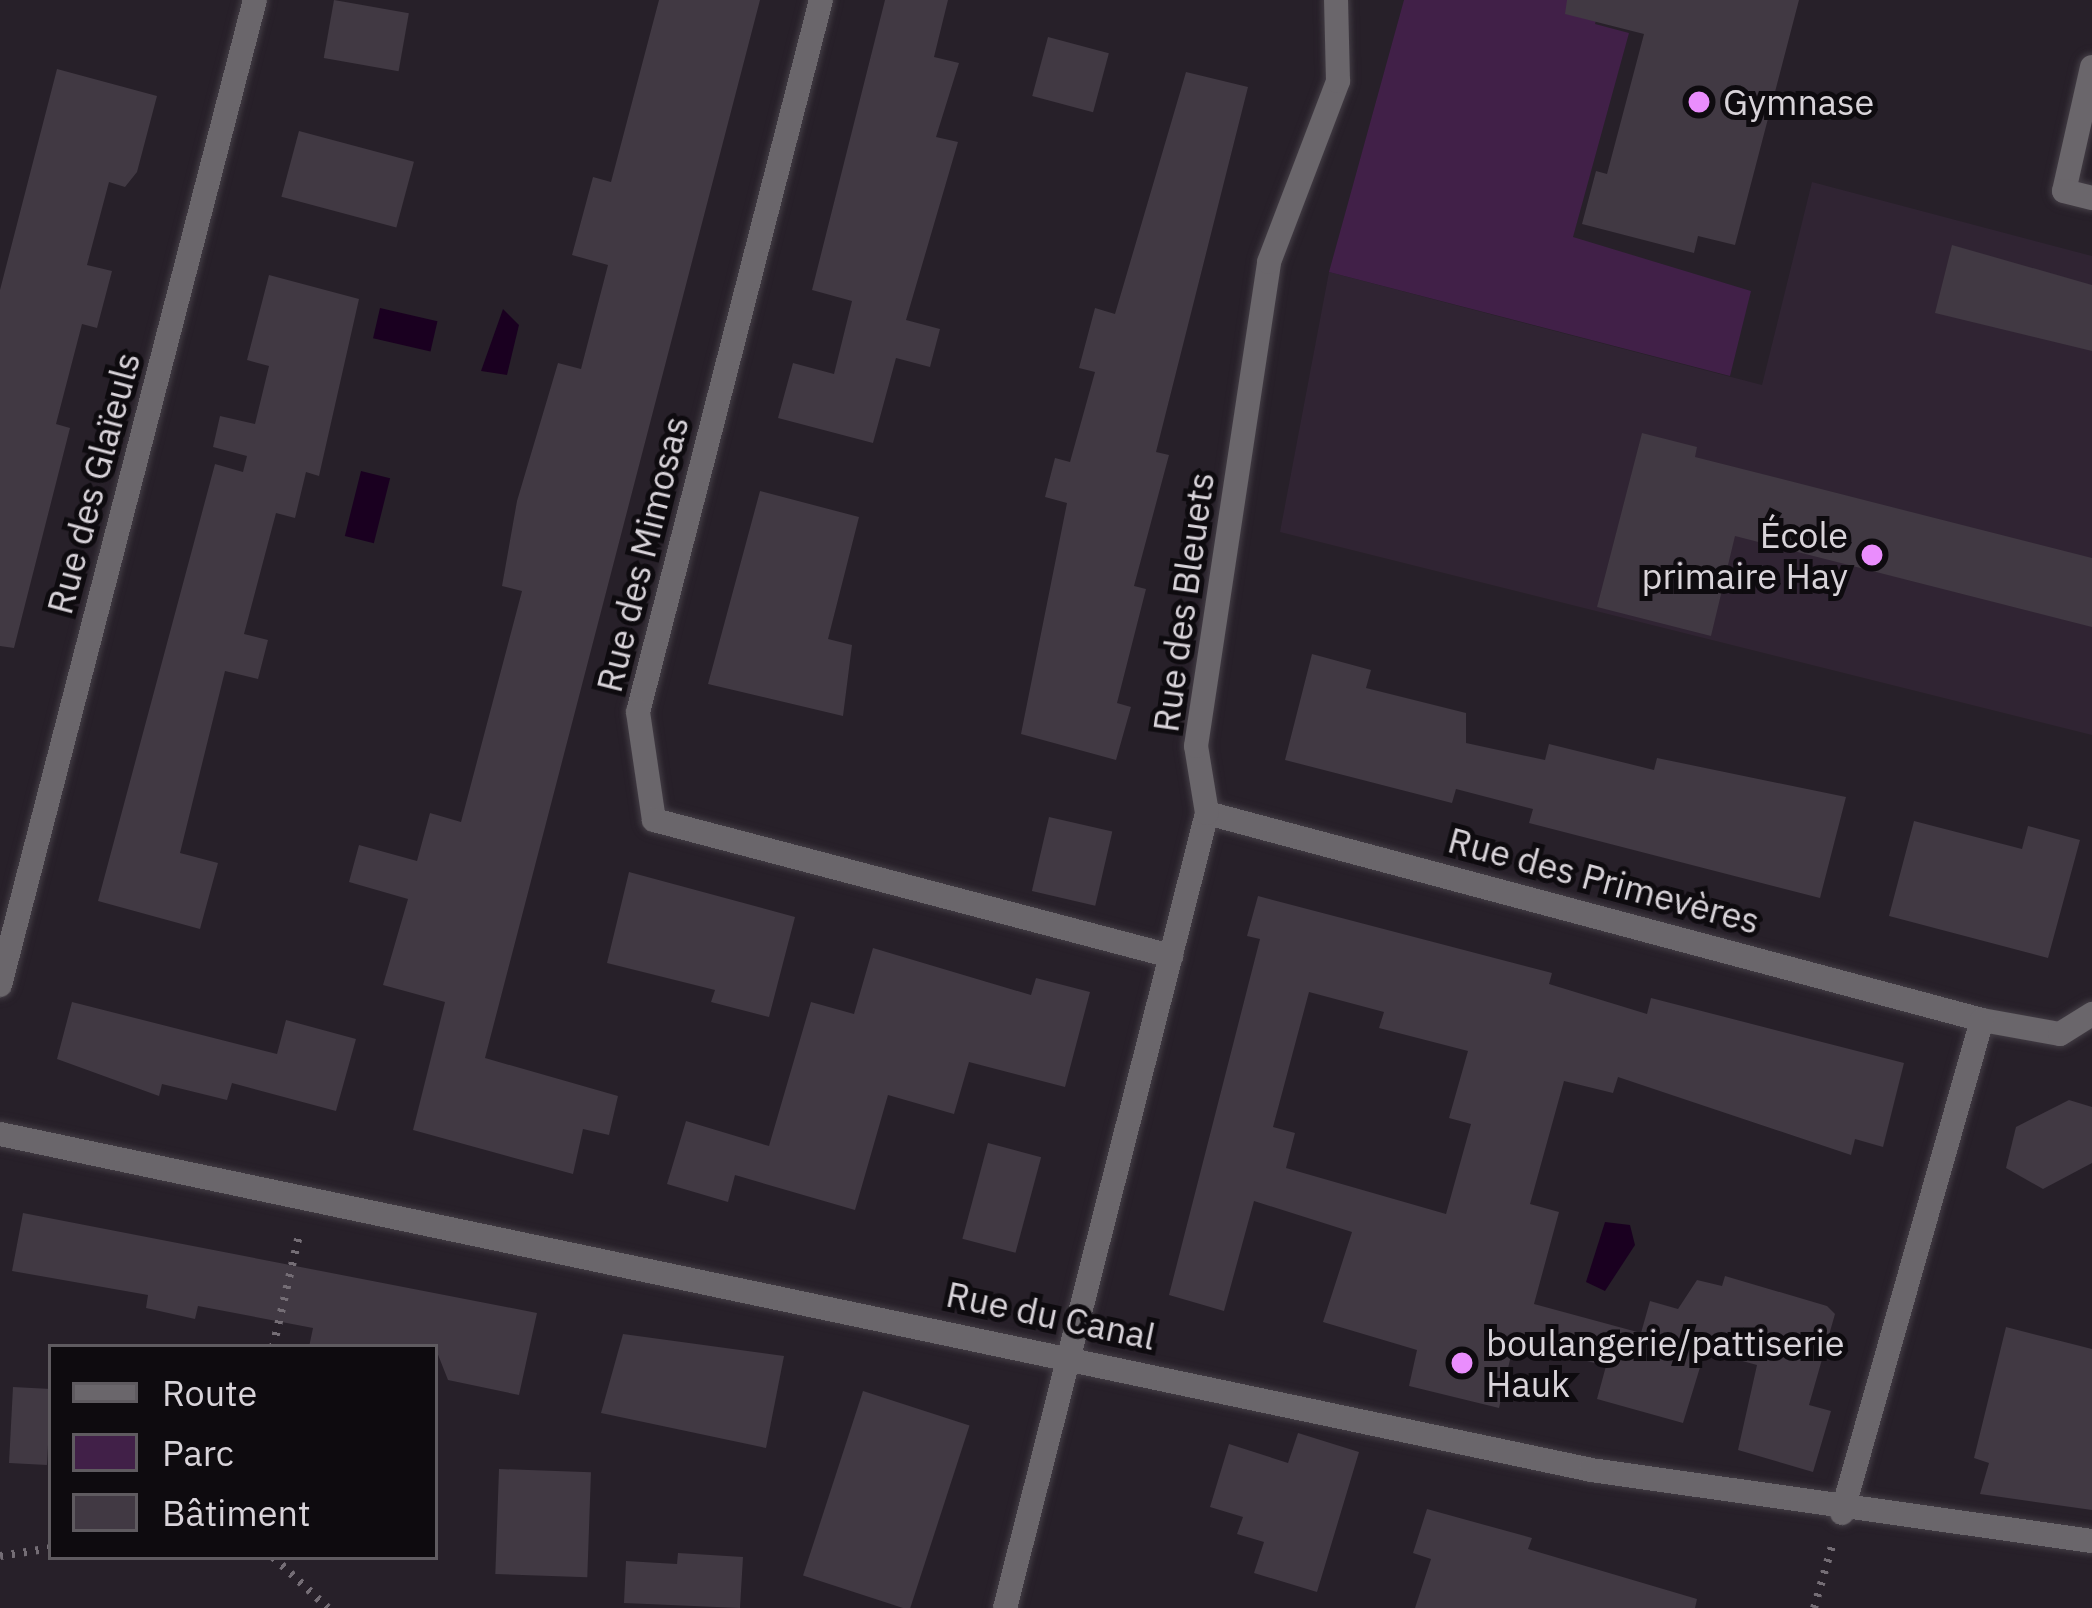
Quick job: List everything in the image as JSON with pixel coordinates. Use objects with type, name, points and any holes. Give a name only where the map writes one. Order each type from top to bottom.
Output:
[{"type":"street","name":"Rue des Glaïeuls","points":[[0,985],[255,0]]},
{"type":"street","name":"Rue des Mimosas","points":[[821,0],[638,712],[654,820],[1172,956]]},
{"type":"street","name":"Rue des Bleuets","points":[[1005,1608],[1207,813],[1196,746],[1269,262],[1338,81],[1336,0]]},
{"type":"street","points":[[2092,67],[2064,190],[2092,198]]},
{"type":"street","name":"Rue des Primevères","points":[[1207,813],[1982,1020],[2060,1034],[2092,1014]]},
{"type":"street","points":[[1842,1513],[1982,1020]]},
{"type":"street","name":"Rue du Canal","points":[[0,1134],[1069,1355],[1591,1470],[1842,1513],[2092,1540]]},
{"type":"path","points":[[275,1344],[308,1198]]},
{"type":"path","points":[[1814,1608],[1842,1513]]},
{"type":"path","points":[[0,1556],[48,1548]]},
{"type":"path","points":[[276,1560],[328,1608]]},
{"type":"shaded area","points":[[1812,182],[2092,256],[2092,735],[1280,532],[1329,272],[1762,385]]},
{"type":"shaded area","points":[[380,308],[437,321],[431,351],[373,338]]},
{"type":"shaded area","points":[[503,309],[519,325],[507,375],[481,371]]},
{"type":"shaded area","points":[[361,471],[390,478],[374,543],[345,536]]},
{"type":"shaded area","points":[[1605,1222],[1630,1225],[1635,1245],[1605,1291],[1586,1282]]},
{"type":"green space","points":[[1404,0],[1601,0],[1595,24],[1629,33],[1573,237],[1751,291],[1730,376],[1329,272]]},
{"type":"building","points":[[334,0],[409,13],[399,71],[324,58]]},
{"type":"building","points":[[659,0],[760,0],[485,1058],[618,1096],[609,1135],[583,1129],[573,1174],[413,1130],[445,1002],[383,985],[408,899],[349,882],[359,845],[417,861],[430,813],[461,822],[522,591],[502,586],[517,501],[558,363],[581,369],[608,265],[572,255],[593,177],[611,182]]},
{"type":"building","points":[[885,0],[948,0],[934,57],[959,63],[936,137],[958,142],[906,320],[940,329],[930,367],[896,358],[873,443],[778,418],[793,363],[834,374],[852,301],[812,290]]},
{"type":"building","name":"Gymnase","points":[[1567,0],[1799,0],[1735,245],[1698,236],[1694,253],[1582,224],[1596,171],[1607,174],[1644,34],[1565,14]]},
{"type":"building","points":[[1048,37],[1109,53],[1093,112],[1032,96]]},
{"type":"building","points":[[57,69],[157,96],[137,172],[125,187],[109,182],[87,265],[112,271],[97,328],[82,324],[56,424],[70,428],[14,648],[0,646],[0,290]]},
{"type":"building","points":[[1186,72],[1248,87],[1156,452],[1169,455],[1134,586],[1146,589],[1117,703],[1131,707],[1116,760],[1021,734],[1067,503],[1045,497],[1055,458],[1070,462],[1095,372],[1079,368],[1095,308],[1115,314]]},
{"type":"building","points":[[299,131],[414,162],[396,227],[281,197]]},
{"type":"building","points":[[1952,245],[2092,285],[2092,351],[1935,313]]},
{"type":"building","points":[[269,275],[359,299],[319,476],[306,472],[295,518],[276,513],[244,634],[268,640],[258,679],[225,671],[180,853],[218,863],[200,929],[98,901],[215,464],[243,472],[247,456],[213,447],[220,416],[255,424],[269,366],[247,360]]},
{"type":"building","name":"École primaire Hay","points":[[1642,433],[1697,447],[1695,457],[2092,558],[2092,627],[1735,536],[1711,636],[1597,607]]},
{"type":"building","points":[[760,491],[859,517],[828,639],[852,645],[843,716],[708,684]]},
{"type":"building","points":[[1312,654],[1371,670],[1366,688],[1466,713],[1466,743],[1545,760],[1549,744],[1654,770],[1657,758],[1846,797],[1820,898],[1529,823],[1533,809],[1456,789],[1452,803],[1285,760]]},
{"type":"building","points":[[1049,817],[1112,832],[1095,906],[1032,891]]},
{"type":"building","points":[[1914,821],[2022,849],[2028,826],[2080,840],[2048,958],[1889,916]]},
{"type":"building","points":[[629,872],[795,917],[769,1017],[711,1002],[715,990],[607,963]]},
{"type":"building","points":[[1258,896],[1552,973],[1549,984],[1647,1014],[1651,998],[1904,1063],[1883,1147],[1855,1139],[1851,1155],[1618,1077],[1613,1093],[1564,1081],[1530,1204],[1559,1212],[1534,1304],[1641,1333],[1650,1301],[1678,1309],[1697,1280],[1722,1286],[1725,1276],[1827,1306],[1835,1314],[1809,1405],[1831,1411],[1813,1472],[1738,1450],[1757,1365],[1705,1351],[1683,1423],[1597,1399],[1606,1366],[1514,1342],[1499,1408],[1409,1386],[1417,1350],[1323,1322],[1352,1232],[1254,1201],[1224,1311],[1169,1295],[1260,939],[1247,936]],"holes":[[[1309,992],[1384,1012],[1379,1028],[1468,1051],[1449,1118],[1471,1124],[1446,1214],[1286,1168],[1295,1133],[1273,1127]]]},
{"type":"building","points":[[873,948],[1031,995],[1036,978],[1090,992],[1065,1087],[969,1062],[954,1114],[888,1095],[855,1210],[735,1175],[728,1202],[667,1184],[686,1121],[769,1146],[811,1002],[854,1014]]},
{"type":"building","points":[[72,1002],[277,1054],[286,1020],[356,1039],[336,1111],[232,1083],[227,1100],[162,1084],[159,1096],[57,1059]]},
{"type":"building","points":[[2069,1100],[2092,1107],[2092,1163],[2043,1189],[2006,1168],[2016,1127]]},
{"type":"building","points":[[988,1143],[1041,1157],[1016,1253],[962,1239]]},
{"type":"building","points":[[23,1213],[537,1313],[519,1395],[448,1380],[438,1344],[310,1344],[313,1328],[198,1306],[195,1319],[146,1308],[148,1295],[12,1271]]},
{"type":"building","points":[[2006,1327],[2092,1349],[2092,1510],[1980,1494],[1989,1463],[1974,1458]]},
{"type":"building","points":[[623,1334],[784,1356],[766,1448],[601,1413]]},
{"type":"building","points":[[13,1387],[48,1389],[47,1465],[9,1463]]},
{"type":"building","points":[[863,1391],[970,1426],[910,1608],[803,1576]]},
{"type":"building","points":[[1298,1433],[1359,1452],[1317,1592],[1254,1573],[1264,1542],[1237,1534],[1243,1517],[1210,1507],[1229,1444],[1288,1463]]},
{"type":"building","points":[[499,1469],[591,1472],[587,1577],[495,1574]]},
{"type":"building","points":[[1427,1509],[1532,1538],[1528,1549],[1697,1599],[1695,1608],[1415,1608],[1431,1559],[1413,1553]]},
{"type":"building","points":[[678,1553],[743,1557],[740,1608],[624,1603],[626,1561],[677,1564]]},
{"type":"place","name":"Gymnase","points":[[1699,102]]},
{"type":"place","name":"École primaire Hay","points":[[1872,555]]},
{"type":"place","name":"boulangerie/pattiserie Hauk","points":[[1462,1363]]}]
